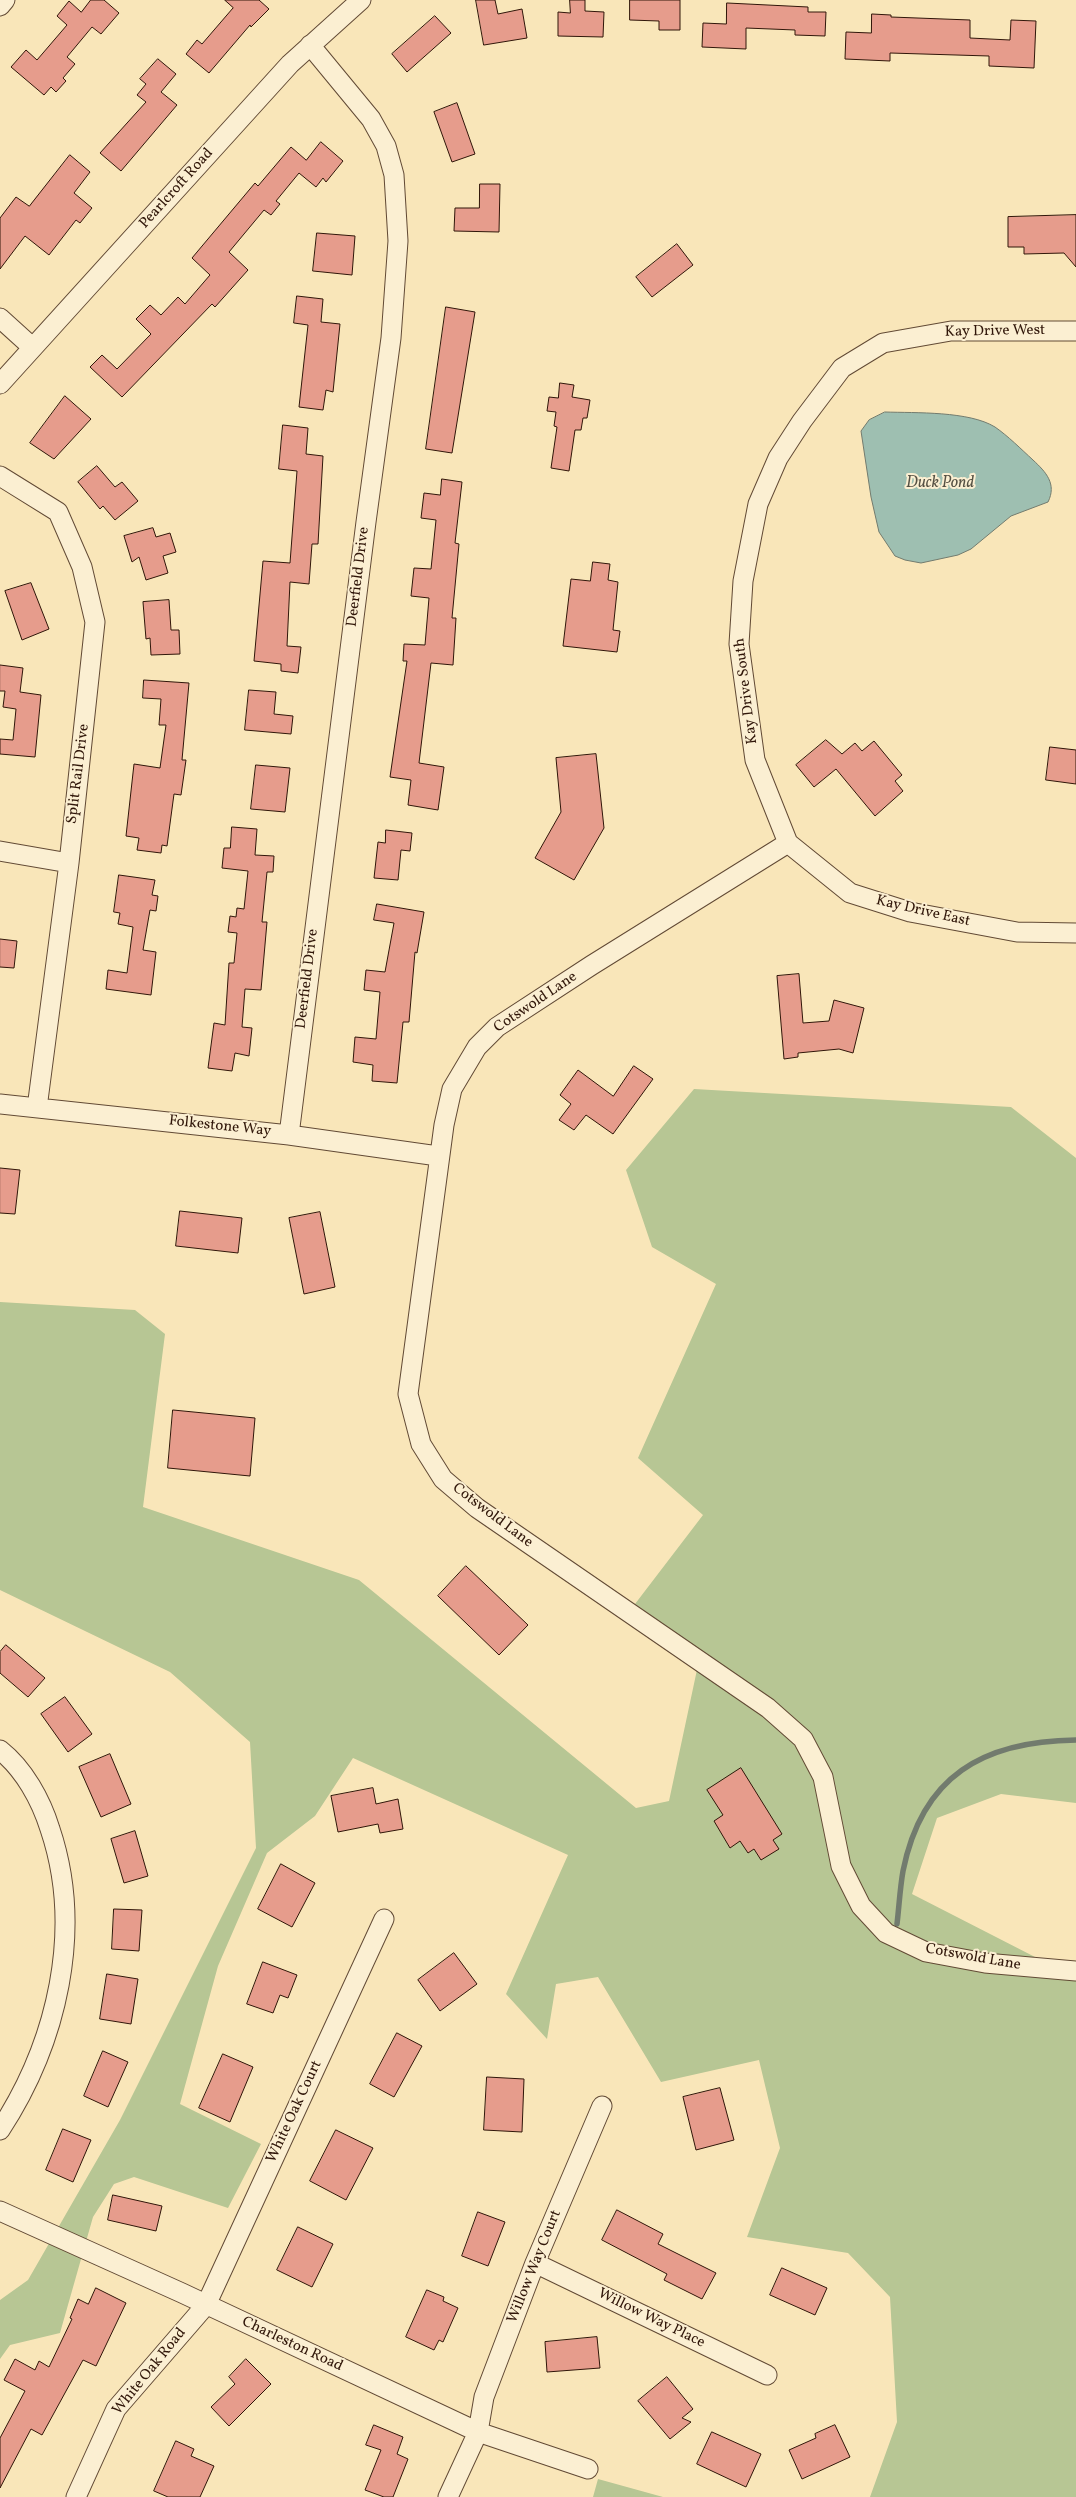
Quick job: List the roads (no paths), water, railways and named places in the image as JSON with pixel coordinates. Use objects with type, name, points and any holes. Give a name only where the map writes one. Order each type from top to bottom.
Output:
[{"type":"street","points":[[0,6],[5,0]]},
{"type":"street","name":"Pearlcroft Road","points":[[0,384],[310,45],[360,0]]},
{"type":"street","name":"Deerfield Drive","points":[[289,1135],[391,338],[398,241],[394,175],[386,146],[371,119],[310,45]]},
{"type":"street","points":[[0,318],[32,347]]},
{"type":"street","name":"Kay Drive West","points":[[859,358],[883,343],[951,331],[1076,330]]},
{"type":"street","name":"Kay Drive South","points":[[788,843],[755,760],[739,644],[743,581],[758,504],[778,458],[802,421],[842,368],[859,358]]},
{"type":"street","name":"Split Rail Drive","points":[[0,476],[58,512],[82,567],[95,622],[69,863],[37,1108]]},
{"type":"street","name":"Kay Drive East","points":[[788,843],[850,892],[901,909],[1017,932],[1076,933]]},
{"type":"street","name":"Cotswold Lane","points":[[788,843],[592,965],[497,1027],[477,1047],[452,1089],[438,1156],[408,1394],[421,1444],[443,1479],[477,1508],[768,1708],[804,1739],[823,1778],[841,1866],[861,1906],[886,1933],[926,1952],[984,1963],[1076,1971]]},
{"type":"street","points":[[0,851],[69,863]]},
{"type":"street","name":"Folkestone Way","points":[[0,1104],[289,1135],[438,1156]]},
{"type":"street","points":[[0,1750],[11,1758],[42,1804],[60,1857],[67,1922],[60,1985],[42,2049],[15,2108],[0,2130]]},
{"type":"street","name":"White Oak Court","points":[[206,2305],[384,1919]]},
{"type":"street","name":"Willow Way Court","points":[[448,2497],[478,2432],[484,2397],[535,2263],[602,2106]]},
{"type":"street","name":"Charleston Road","points":[[0,2211],[478,2432],[588,2469]]},
{"type":"street","name":"Willow Way Place","points":[[535,2263],[767,2375]]},
{"type":"street","name":"White Oak Road","points":[[76,2497],[116,2409],[206,2305]]},
{"type":"water","name":"Duck Pond","points":[[885,412],[957,415],[995,427],[1005,434],[1046,474],[1051,484],[1048,502],[1011,516],[971,549],[958,555],[921,563],[895,556],[879,532],[871,497],[861,431],[869,420]]},
{"type":"waterway","points":[[897,1924],[903,1871],[912,1838],[925,1811],[942,1788],[962,1770],[985,1757],[1012,1748],[1043,1742],[1076,1740]]}]
